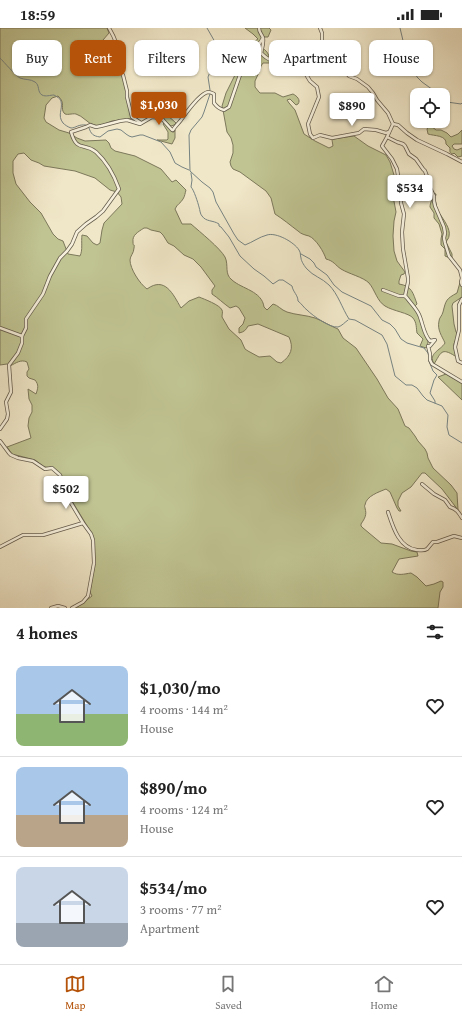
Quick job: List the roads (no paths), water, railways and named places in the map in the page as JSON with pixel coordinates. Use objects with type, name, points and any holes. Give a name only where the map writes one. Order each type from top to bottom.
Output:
[{"type":"street","points":[[109,28],[115,39],[116,45],[115,48],[109,49],[108,52],[123,75],[132,117],[142,123]]},
{"type":"street","points":[[259,28],[259,32],[263,38],[261,53],[269,59]]},
{"type":"street","points":[[320,28],[322,32],[322,40]]},
{"type":"street","points":[[0,428],[7,419],[6,402],[11,392],[9,365],[18,353],[22,343],[22,336],[26,328],[26,319],[43,294],[50,276],[60,258],[72,244],[77,232],[103,211],[119,189],[113,173],[96,152],[76,144],[71,132],[90,125],[96,127],[127,120],[140,124],[152,117],[161,118],[173,130],[195,102],[203,94],[208,92],[213,92],[214,103],[220,109],[224,110],[229,107],[241,72],[263,38]]},
{"type":"street","points":[[307,76],[317,87],[319,97],[308,124],[310,134],[313,138],[320,135],[332,138],[359,133],[364,129],[386,133],[389,132]]},
{"type":"street","points":[[349,76],[357,79],[368,87],[388,113],[393,124],[398,125],[417,140],[462,162]]},
{"type":"street","points":[[393,124],[382,146],[392,159],[397,169],[401,203],[404,214],[402,232],[403,250],[408,282],[405,296]]},
{"type":"street","points":[[387,137],[403,144],[426,171],[429,186],[434,196],[435,206],[444,227],[444,238],[449,256],[460,270],[462,285]]},
{"type":"street","points":[[383,290],[399,296],[405,296],[420,316],[428,340],[435,340],[430,346],[428,346],[432,364],[462,382]]},
{"type":"street","points":[[462,299],[460,305],[459,330],[456,347],[458,361],[462,362]]},
{"type":"street","points":[[0,328],[22,336]]},
{"type":"street","points":[[0,441],[11,455],[33,461],[45,469],[52,468],[60,475],[68,498],[91,534],[93,540],[94,563],[88,596],[83,602],[72,608]]},
{"type":"street","points":[[422,484],[434,494],[445,500],[450,507],[455,508],[462,518]]},
{"type":"street","points":[[388,512],[401,541],[404,545],[411,549],[426,549],[433,542],[438,542],[454,536],[462,538]]},
{"type":"street","points":[[0,547],[23,535],[43,535],[83,523]]},
{"type":"street","points":[[51,608],[58,606],[65,608]]},
{"type":"waterway","points":[[207,28],[223,56],[223,61],[210,72],[208,77],[210,90]]},
{"type":"waterway","points":[[400,28],[405,49],[417,77],[430,88]]},
{"type":"waterway","points":[[0,58],[18,77],[32,80],[37,83],[40,94],[46,96],[54,95],[60,99],[60,117],[63,123],[68,127],[71,128],[86,125]]},
{"type":"waterway","points":[[210,94],[202,117],[191,130],[189,135],[190,171],[213,192],[216,202],[238,240],[245,245],[271,234],[280,236],[297,247],[300,251],[305,267],[332,289],[349,319],[355,320],[382,335],[387,344],[395,376],[406,385],[412,385],[417,388],[427,400],[442,406],[448,415],[447,427],[449,435],[462,443]]},
{"type":"waterway","points":[[450,102],[462,103]]},
{"type":"waterway","points":[[89,128],[91,132],[98,137],[108,131],[117,129],[132,137],[143,135],[161,142],[170,152],[175,163],[189,170]]},
{"type":"waterway","points":[[191,173],[191,187],[196,197],[201,215],[204,218],[219,224],[219,226],[229,237],[240,256],[273,284],[279,280],[283,280],[292,286],[298,301],[322,321],[331,326],[338,327],[348,320]]},
{"type":"waterway","points":[[301,254],[310,259],[316,267],[327,275],[334,285],[342,292],[371,306],[382,320],[390,324],[395,329],[401,339],[407,343],[424,348],[428,353],[429,358]]},
{"type":"waterway","points":[[429,361],[433,371],[437,375],[430,393],[435,403]]}]
